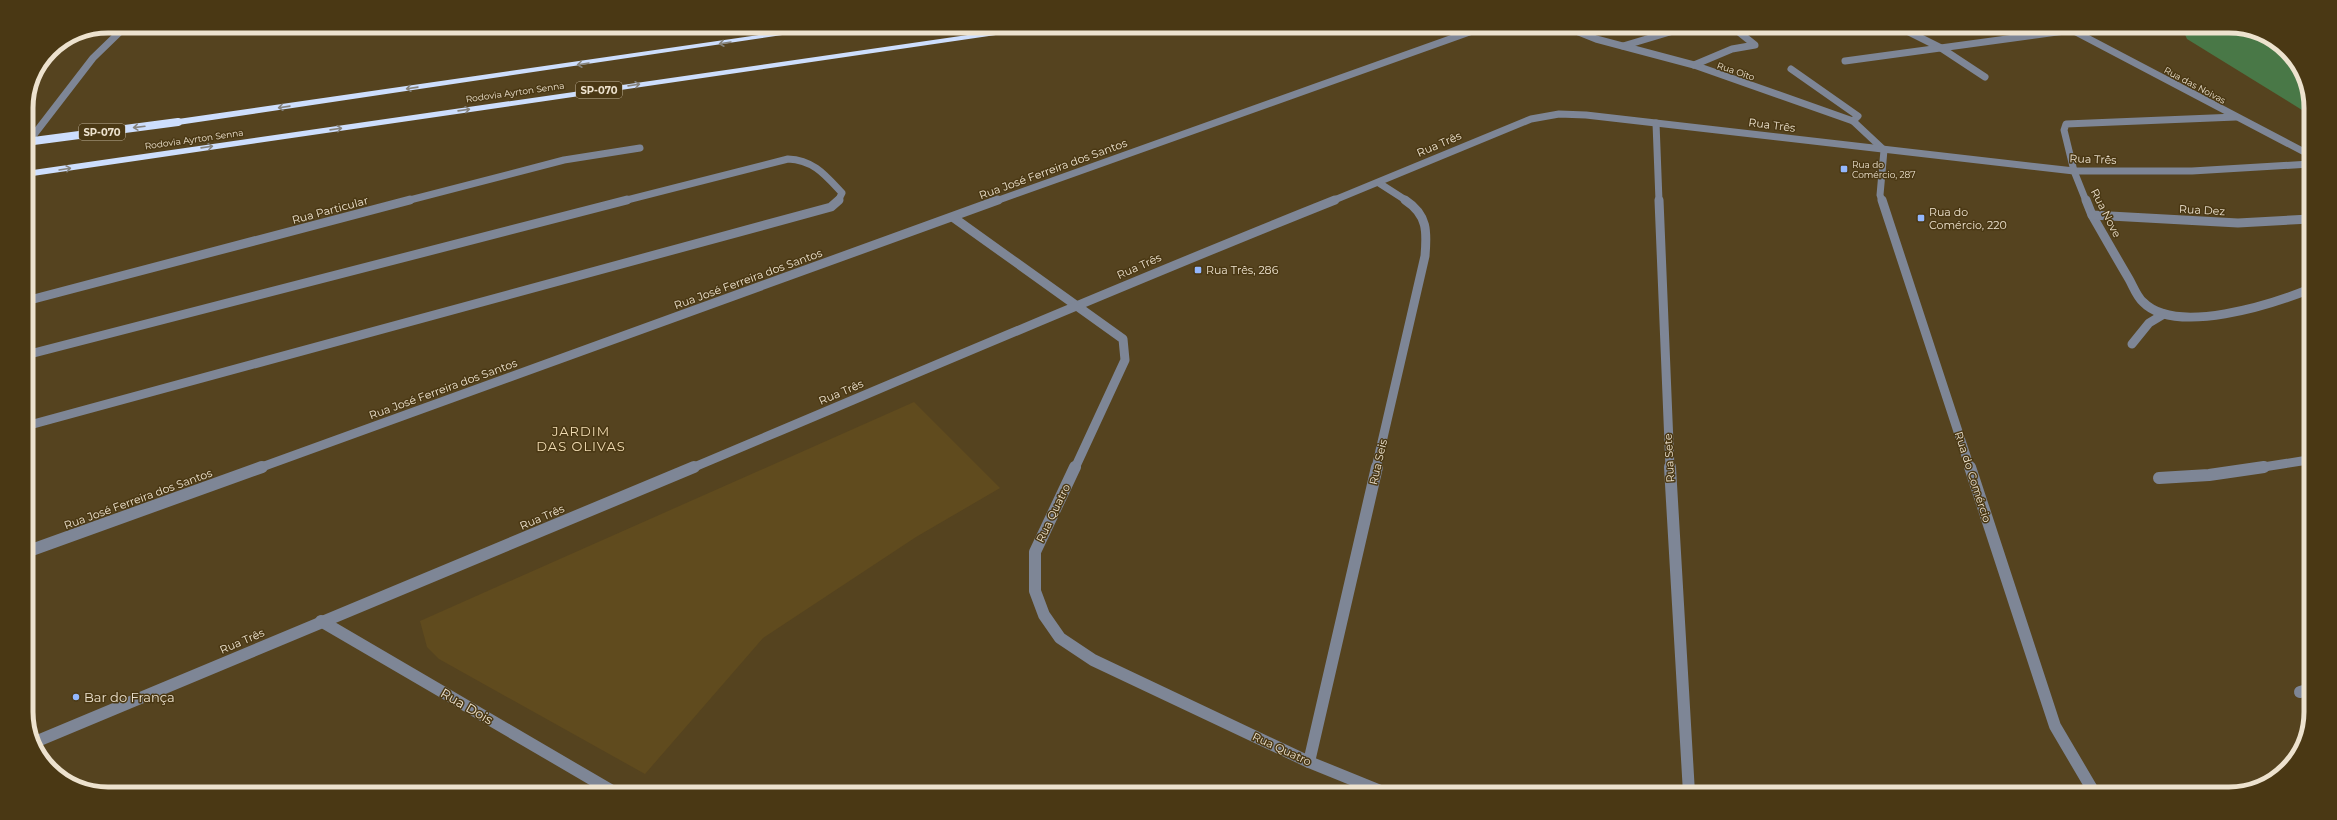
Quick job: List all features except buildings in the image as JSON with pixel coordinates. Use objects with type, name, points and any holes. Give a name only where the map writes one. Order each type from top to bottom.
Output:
[{"type":"highway","name":"Rodovia Ayrton Senna","points":[[33,141],[178,122],[798,33]]},
{"type":"highway","name":"Rodovia Ayrton Senna","points":[[33,173],[996,33]]},
{"type":"street","points":[[33,136],[93,58],[119,33]]},
{"type":"street","name":"Rua José Ferreira dos Santos","points":[[33,549],[954,218],[1395,57],[1470,33]]},
{"type":"street","name":"Rua Oito","points":[[1581,33],[1596,39],[1694,65],[1853,121],[1866,131],[1884,150]]},
{"type":"street","points":[[1623,46],[1667,33]]},
{"type":"street","points":[[1694,65],[1732,49],[1755,45],[1740,33]]},
{"type":"street","points":[[1911,33],[1942,48],[1986,77]]},
{"type":"street","points":[[1845,61],[2050,33]]},
{"type":"street","name":"Rua das Noivas","points":[[2078,33],[2304,152]]},
{"type":"street","points":[[1792,69],[1858,116],[1853,121]]},
{"type":"street","name":"Rua Três","points":[[39,741],[321,621],[1077,307],[1161,269],[1379,183],[1531,119],[1559,114],[1586,114],[2074,171],[2150,172],[2273,168],[2304,165]]},
{"type":"street","name":"Rua Nove","points":[[2236,117],[2066,124],[2064,130],[2074,171],[2092,215],[2142,302],[2164,314],[2181,316],[2232,312],[2277,302],[2304,291]]},
{"type":"street","name":"Rua Sete","points":[[1656,123],[1666,400],[1689,787]]},
{"type":"street","name":"Rua Particular","points":[[33,299],[564,160],[640,148]]},
{"type":"street","name":"Rua do Comércio","points":[[1884,150],[1880,195],[2055,726],[2090,787]]},
{"type":"street","points":[[33,353],[788,159],[800,158],[811,162],[842,193],[839,201],[830,207],[33,424]]},
{"type":"street","name":"Rua Seis","points":[[1309,762],[1425,256],[1427,230],[1415,207],[1379,183]]},
{"type":"street","name":"Rua Dez","points":[[2092,215],[2238,223],[2304,219]]},
{"type":"street","name":"Rua Quatro","points":[[954,218],[1077,307],[1111,328],[1123,339],[1125,360],[1035,552],[1035,592],[1044,615],[1060,638],[1093,660],[1309,762],[1371,787]]},
{"type":"street","points":[[2132,344],[2149,324],[2164,314]]},
{"type":"street","points":[[2159,478],[2209,475],[2304,461]]},
{"type":"street","name":"Rua Dois","points":[[321,621],[605,787]]},
{"type":"shaded area","points":[[914,402],[1000,488],[916,537],[763,638],[645,774],[439,659],[427,647],[420,621]]},
{"type":"green space","points":[[2184,33],[2229,33],[2243,34],[2262,41],[2282,55],[2294,71],[2301,89],[2304,110],[2302,110],[2187,39]]},
{"type":"place","name":"Rua do Comércio, 287","points":[[1844,169]]},
{"type":"place","name":"Rua do Comércio, 220","points":[[1921,218]]},
{"type":"place","name":"Rua Três, 286","points":[[1198,270]]},
{"type":"place","name":"Bar do França","points":[[76,697]]},
{"type":"district","name":"JARDIM DAS OLIVAS","points":[[581,438]]}]
